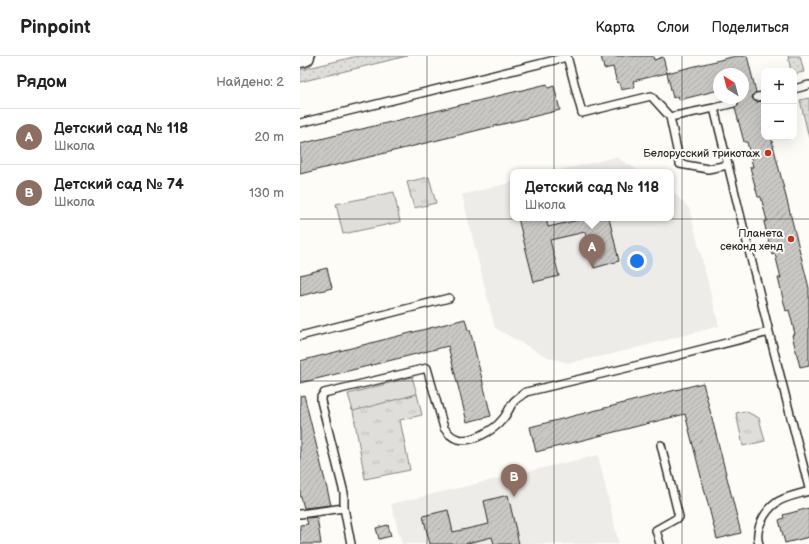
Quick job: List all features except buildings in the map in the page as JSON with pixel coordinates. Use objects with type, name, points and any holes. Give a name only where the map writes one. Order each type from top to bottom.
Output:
[{"type":"main road","points":[[300,57],[304,56]]},
{"type":"lane","points":[[300,123],[567,57],[582,113],[651,96],[670,117],[680,164],[708,169],[728,165]]},
{"type":"lane","points":[[797,88],[809,85]]},
{"type":"lane","points":[[670,117],[730,104]]},
{"type":"lane","points":[[714,108],[809,490],[777,502],[767,513],[758,530],[759,544]]},
{"type":"lane","points":[[300,336],[449,298]]},
{"type":"lane","points":[[351,544],[344,508],[344,493],[321,401],[321,397],[324,393],[427,368],[444,428],[450,435],[459,440],[469,439],[482,435],[494,428],[503,420],[513,403],[526,392],[769,332]]},
{"type":"lane","points":[[660,544],[656,530],[679,517],[661,445]]},
{"type":"lane","points":[[300,514],[344,508]]},
{"type":"shaded area","points":[[616,157],[636,169],[565,169]]},
{"type":"shaded area","points":[[510,183],[510,221],[674,221],[674,193],[689,208],[719,326],[613,354],[568,363],[545,356],[495,328],[462,195]]},
{"type":"shaded area","points":[[598,455],[619,544],[402,544],[391,504]]},
{"type":"green space","points":[[358,56],[407,56],[300,82],[300,70]]},
{"type":"green space","points":[[788,56],[800,56],[804,72],[797,73],[797,68],[790,68]]},
{"type":"green space","points":[[809,98],[809,138],[800,100]]},
{"type":"green space","points":[[429,177],[436,203],[414,208],[407,182]]},
{"type":"green space","points":[[394,192],[400,222],[343,234],[336,204]]},
{"type":"green space","points":[[412,377],[417,394],[353,411],[348,394]]},
{"type":"green space","points":[[417,394],[422,415],[400,420],[410,470],[365,479],[353,411],[351,409]]},
{"type":"green space","points":[[745,411],[759,418],[765,441],[743,446],[736,413]]},
{"type":"place","name":"Белорусский трикотаж","points":[[768,153]]},
{"type":"place","name":"Планета секонд хенд","points":[[791,239]]},
{"type":"place","name":"Детский сад № 118","points":[[592,267]]},
{"type":"place","name":"Детский сад № 74","points":[[514,497]]}]
